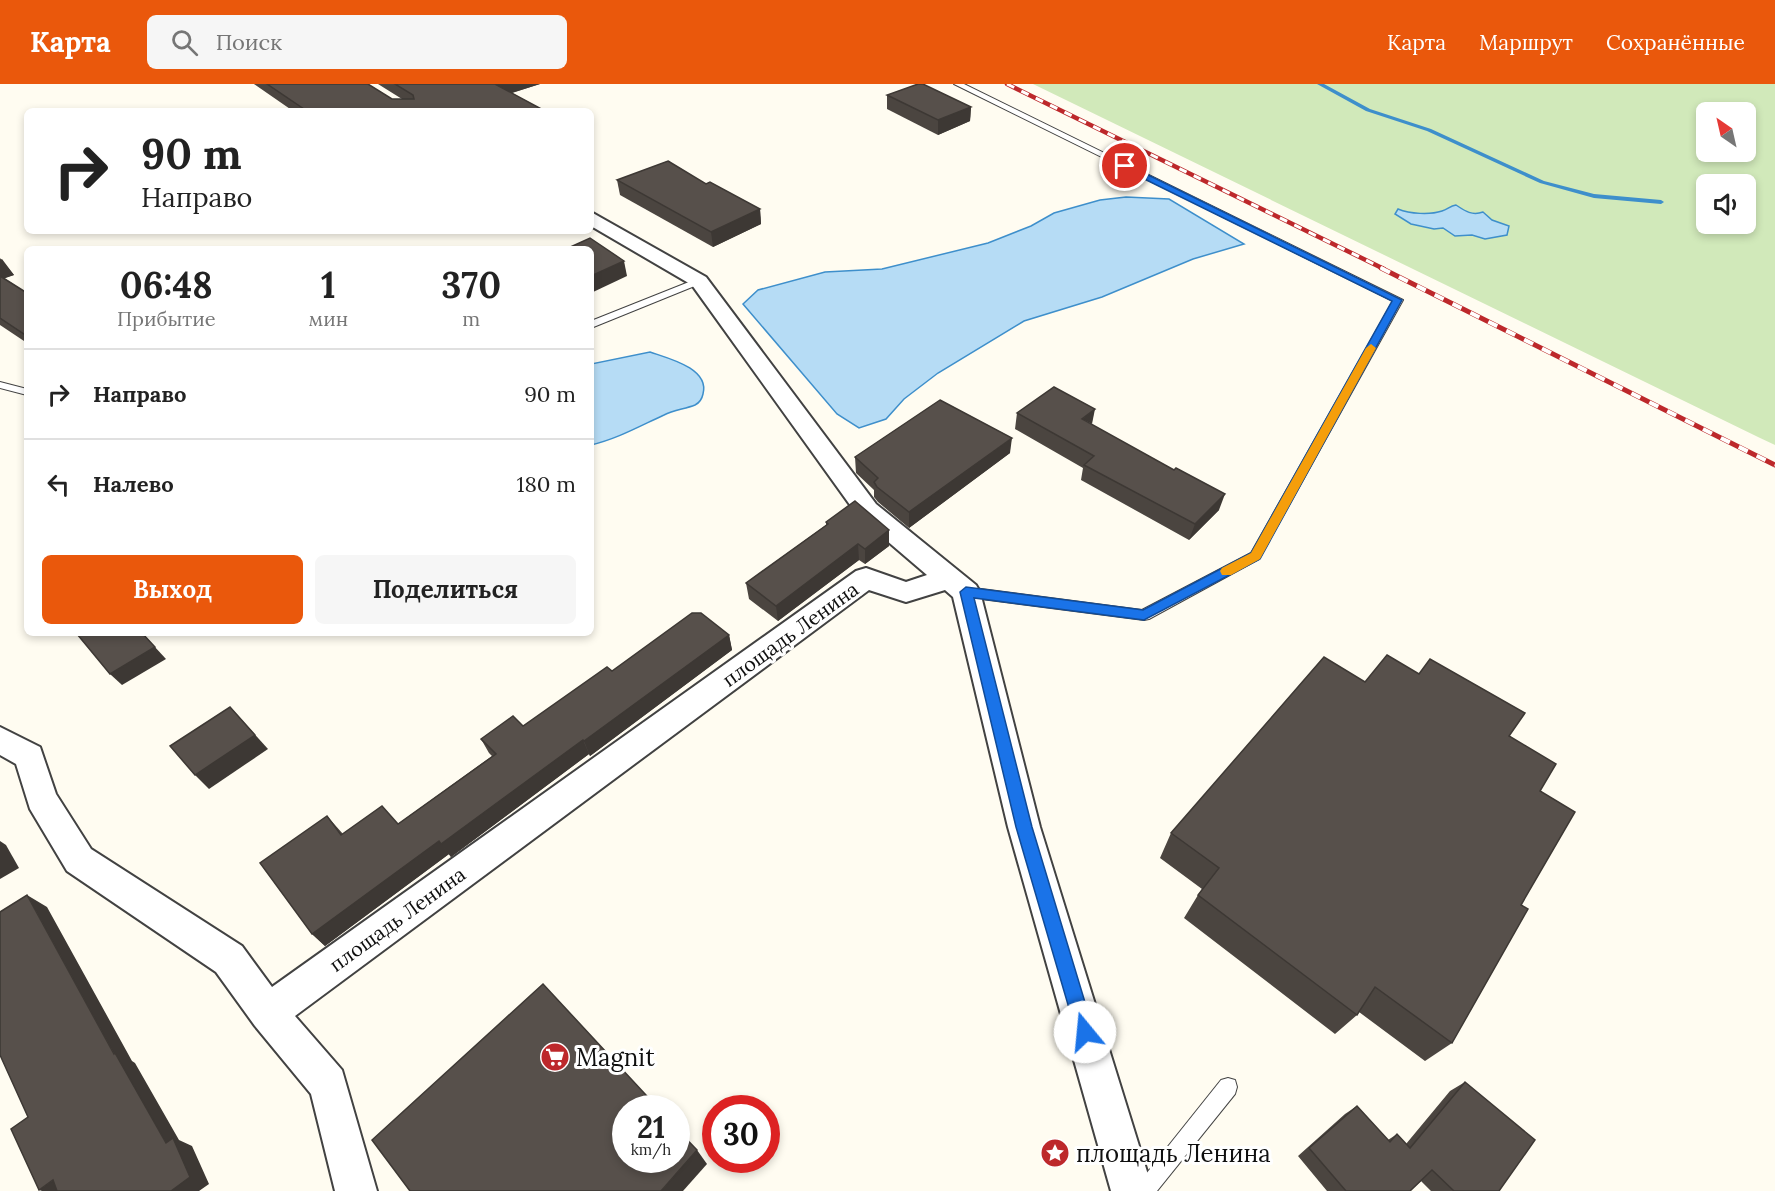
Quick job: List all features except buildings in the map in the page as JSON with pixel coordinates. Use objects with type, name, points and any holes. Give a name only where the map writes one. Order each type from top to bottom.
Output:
[{"type":"street","points":[[594,220],[699,281],[867,510],[958,585],[1024,827],[1132,1191]]},
{"type":"street","name":"площадь Ленина","points":[[268,1013],[866,578],[906,592],[958,585]]},
{"type":"street","points":[[0,740],[29,756],[41,799],[79,860],[229,959],[268,1013],[328,1084],[356,1191]]},
{"type":"lane","points":[[958,84],[1398,300],[1255,556],[1144,615],[958,585]]},
{"type":"lane","points":[[594,324],[699,281]]},
{"type":"lane","points":[[0,385],[24,391]]},
{"type":"lane","points":[[1145,1191],[1228,1087]]},
{"type":"green space","points":[[1033,84],[1775,84],[1775,445]]},
{"type":"water","points":[[1126,197],[1169,199],[1244,244],[1193,259],[1102,297],[1024,321],[938,373],[904,399],[886,419],[859,428],[837,414],[743,304],[758,290],[825,272],[882,269],[988,243],[1031,226],[1054,213],[1100,200]]},
{"type":"water","points":[[1456,205],[1472,213],[1483,212],[1492,220],[1509,226],[1507,235],[1485,239],[1472,235],[1455,236],[1443,228],[1434,229],[1411,224],[1395,214],[1398,209],[1414,213],[1432,213]]},
{"type":"water","points":[[650,352],[676,361],[694,371],[700,377],[703,394],[695,405],[668,413],[619,436],[594,444],[594,363]]},
{"type":"waterway","points":[[1320,84],[1368,110],[1429,130],[1542,182],[1594,196],[1661,202]]},
{"type":"railway","points":[[1007,84],[1384,269]]},
{"type":"railway","points":[[1381,268],[1775,465]]},
{"type":"slow traffic","points":[[1226,571],[1255,556],[1371,348]]},
{"type":"place","name":"Magnit","points":[[555,1057]]},
{"type":"place","name":"площадь Ленина","points":[[1055,1153]]},
{"type":"route","points":[[1085,1032],[1024,827],[966,592],[1144,615],[1255,556],[1398,300],[1125,166]]}]
